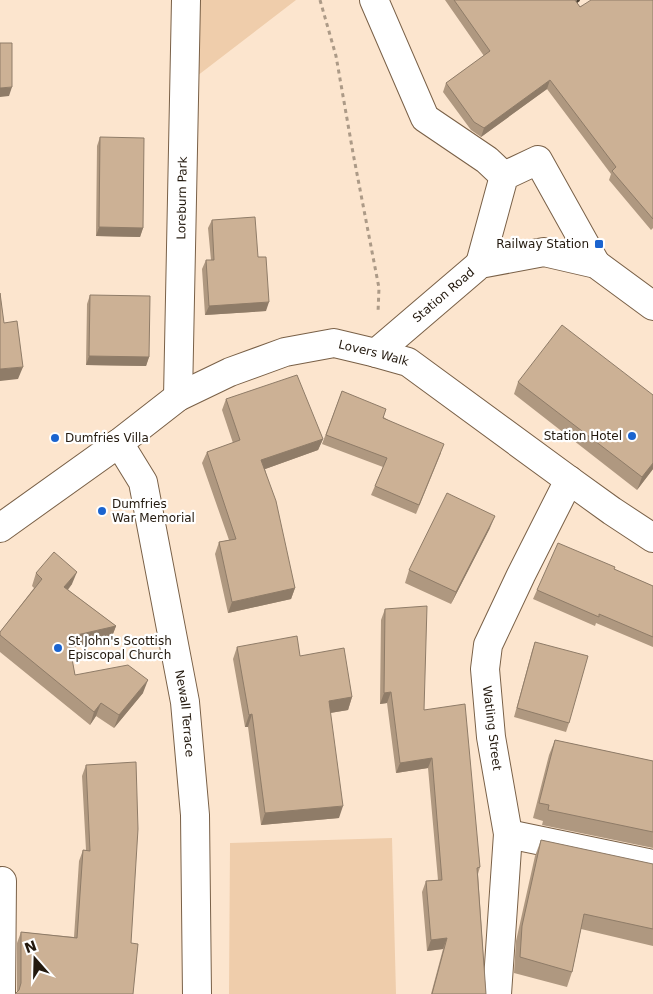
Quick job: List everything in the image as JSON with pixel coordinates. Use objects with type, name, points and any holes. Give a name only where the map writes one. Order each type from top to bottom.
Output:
[{"type":"street","name":"Loreburn Park","points":[[178,397],[186,0]]},
{"type":"street","points":[[374,0],[425,118],[486,160],[504,176]]},
{"type":"street","points":[[480,264],[504,176],[538,160],[596,264]]},
{"type":"street","name":"Station Road","points":[[376,353],[480,264],[544,252],[596,264],[653,306]]},
{"type":"street","name":"Lovers Walk","points":[[0,528],[119,443],[178,397],[230,372],[285,352],[334,343],[408,362],[612,511],[653,538]]},
{"type":"street","name":"Newall Terrace","points":[[119,443],[143,482],[185,702],[195,816],[197,994]]},
{"type":"street","name":"Watling Street","points":[[497,994],[508,834],[491,737],[484,669],[488,645],[569,480]]},
{"type":"street","points":[[508,834],[653,864]]},
{"type":"street","points":[[1,994],[2,881]]},
{"type":"path","points":[[320,0],[336,56],[352,153],[379,288],[376,353]]},
{"type":"shaded area","points":[[193,0],[296,0],[197,76]]},
{"type":"shaded area","points":[[392,838],[396,994],[229,994],[230,843]]},
{"type":"building","points":[[454,0],[575,0],[580,7],[591,0],[653,0],[653,219],[612,171],[616,167],[550,80],[484,128],[474,122],[446,83],[490,51]]},
{"type":"building","points":[[0,43],[12,43],[12,87],[0,88]]},
{"type":"building","points":[[100,137],[144,138],[143,228],[99,227]]},
{"type":"building","points":[[255,217],[258,257],[266,257],[269,302],[209,306],[206,260],[214,260],[212,220]]},
{"type":"building","points":[[0,293],[4,323],[17,321],[23,367],[0,369]]},
{"type":"building","points":[[90,295],[150,296],[149,357],[89,356]]},
{"type":"building","points":[[562,325],[653,395],[653,463],[642,477],[518,382]]},
{"type":"building","points":[[297,375],[323,439],[261,460],[276,501],[295,588],[232,602],[219,542],[236,539],[207,452],[240,440],[226,399]]},
{"type":"building","points":[[342,391],[386,409],[383,418],[444,444],[419,505],[375,486],[387,458],[326,435]]},
{"type":"building","points":[[447,493],[495,516],[456,592],[409,570]]},
{"type":"building","points":[[558,543],[615,567],[614,569],[653,586],[653,637],[599,614],[599,617],[537,590]]},
{"type":"building","name":"St John's Scottish Episcopal Church","points":[[54,552],[77,572],[64,587],[116,626],[68,637],[75,675],[128,665],[148,680],[119,715],[101,703],[94,712],[0,635],[0,632],[42,579],[36,573]]},
{"type":"building","points":[[427,606],[424,710],[465,704],[480,867],[477,868],[486,994],[432,994],[447,938],[431,940],[426,881],[442,880],[432,758],[400,763],[391,692],[384,693],[385,609]]},
{"type":"building","points":[[297,636],[300,656],[344,648],[352,697],[329,701],[343,806],[265,813],[252,714],[249,715],[237,647]]},
{"type":"building","points":[[535,642],[588,656],[569,723],[517,708]]},
{"type":"building","points":[[555,740],[653,761],[653,832],[548,810],[549,805],[539,803]]},
{"type":"building","points":[[136,762],[138,829],[131,943],[138,944],[133,994],[15,994],[19,990],[21,983],[21,932],[77,938],[83,850],[90,851],[86,765]]},
{"type":"building","points":[[541,840],[653,864],[653,929],[584,914],[572,972],[520,957],[522,926]]},
{"type":"railway","points":[[577,0],[590,18]]},
{"type":"place","name":"Railway Station","points":[[599,244]]},
{"type":"place","name":"Station Hotel","points":[[632,436]]},
{"type":"place","name":"Dumfries Villa","points":[[55,438]]},
{"type":"place","name":"Dumfries War Memorial","points":[[102,511]]},
{"type":"place","name":"St John's Scottish Episcopal Church","points":[[58,648]]}]
